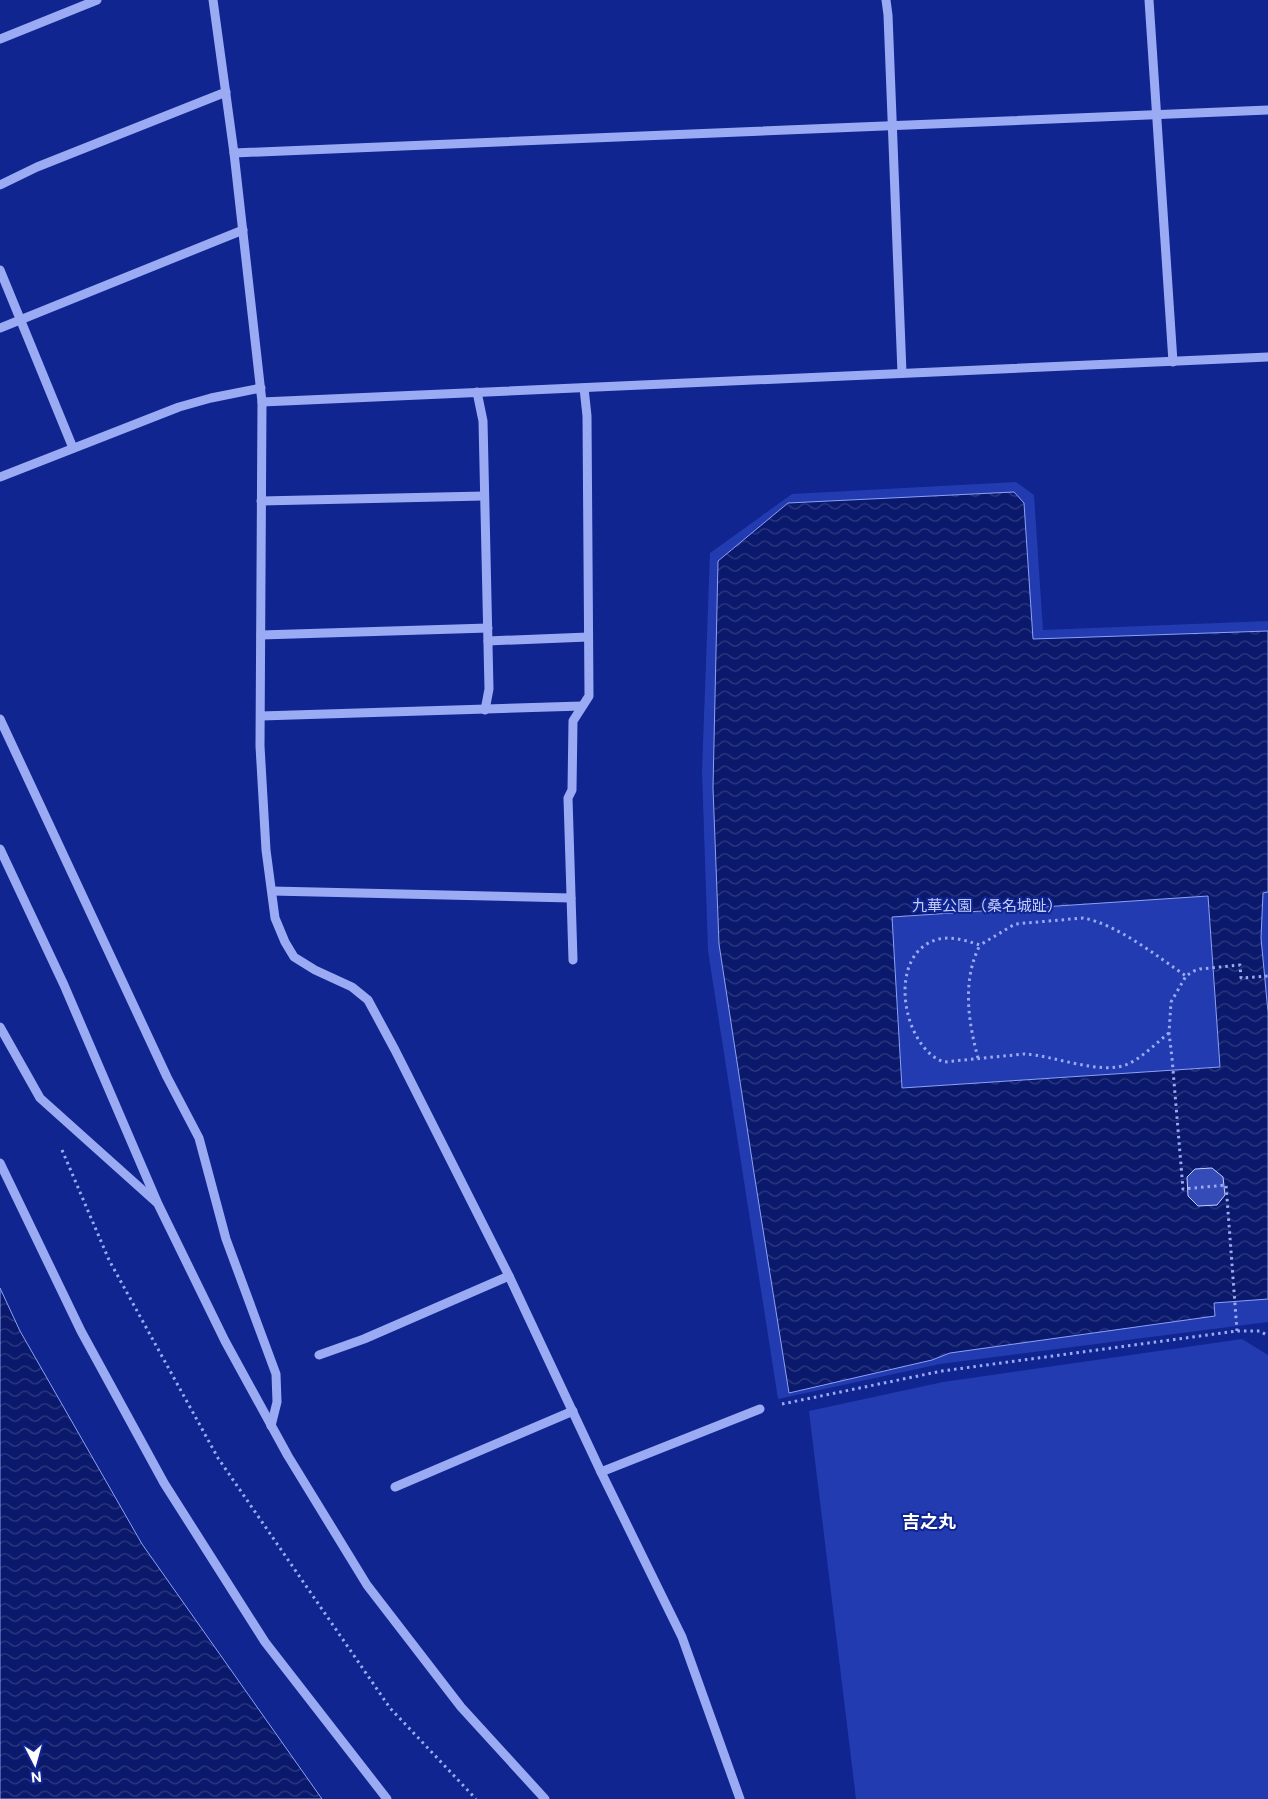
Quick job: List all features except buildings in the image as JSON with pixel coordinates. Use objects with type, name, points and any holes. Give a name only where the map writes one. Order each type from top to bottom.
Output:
[{"type":"street","points":[[0,39],[97,0]]},
{"type":"street","points":[[213,0],[234,153],[262,402],[260,746],[266,850],[275,918],[285,942],[294,957],[315,970],[352,988],[368,1000],[395,1050],[509,1276],[601,1472],[682,1637],[740,1799]]},
{"type":"street","points":[[886,0],[902,373]]},
{"type":"street","points":[[1149,0],[1173,362]]},
{"type":"street","points":[[0,185],[37,167],[226,92]]},
{"type":"street","points":[[234,153],[1268,110]]},
{"type":"street","points":[[0,328],[243,230]]},
{"type":"street","points":[[0,270],[73,448]]},
{"type":"street","points":[[262,402],[1268,357]]},
{"type":"street","points":[[0,477],[179,407],[211,398],[261,388]]},
{"type":"street","points":[[573,960],[568,798],[572,790],[573,721],[589,696],[587,416],[584,388]]},
{"type":"street","points":[[477,392],[482,421],[488,628],[489,689],[484,710]]},
{"type":"street","points":[[261,501],[484,496]]},
{"type":"street","points":[[261,634],[488,628]]},
{"type":"street","points":[[488,641],[588,637]]},
{"type":"street","points":[[261,716],[582,706]]},
{"type":"street","points":[[0,719],[163,1069],[199,1138],[226,1239],[276,1374],[277,1402],[271,1426]]},
{"type":"street","points":[[0,849],[64,985],[158,1204],[225,1341],[288,1456],[367,1585],[462,1707],[545,1799]]},
{"type":"street","points":[[272,891],[571,898]]},
{"type":"street","points":[[0,1028],[40,1098],[158,1204]]},
{"type":"street","points":[[0,1163],[80,1331],[164,1483],[265,1642],[387,1799]]},
{"type":"street","points":[[319,1355],[364,1339],[509,1276]]},
{"type":"street","points":[[601,1472],[760,1409]]},
{"type":"street","points":[[394,1488],[573,1411]]},
{"type":"path","points":[[978,1058],[968,1009],[974,957],[980,945],[1015,924],[1083,918],[1091,919],[1115,930],[1186,976]]},
{"type":"path","points":[[980,945],[952,938],[940,939],[923,946],[914,954],[908,967],[905,991],[907,1012],[916,1034],[927,1051],[936,1059],[944,1062],[1036,1055],[1103,1068],[1126,1065],[1138,1058],[1169,1033]]},
{"type":"path","points":[[1237,1331],[1226,1185],[1183,1189],[1169,1033],[1171,1002],[1186,976],[1200,969],[1240,965],[1241,978],[1268,976]]},
{"type":"path","points":[[59,1143],[109,1260],[218,1458],[390,1708],[476,1799]]},
{"type":"path","points":[[760,1409],[942,1371],[1237,1331],[1260,1331],[1268,1336]]},
{"type":"green space","name":"九華公園（桑名城趾）","points":[[1016,482],[1034,495],[1043,630],[1268,621],[1268,1322],[940,1364],[778,1399],[708,951],[702,771],[710,553],[792,494]]},
{"type":"green space","points":[[1242,1339],[1268,1355],[1268,1799],[856,1799],[809,1411],[943,1382]]},
{"type":"water","name":"九華公園（桑名城趾）","points":[[1014,492],[1024,503],[1033,639],[1268,631],[1268,892],[1263,893],[1261,938],[1268,1012],[1268,1299],[1214,1303],[1215,1316],[950,1353],[932,1360],[789,1393],[719,944],[713,788],[718,561],[788,503]],"holes":[[[1208,896],[1220,1067],[902,1088],[892,917]]]},
{"type":"water","points":[[0,1288],[20,1331],[142,1544],[322,1799],[0,1799]]},
{"type":"district","name":"吉之丸","points":[[929,1522]]}]
